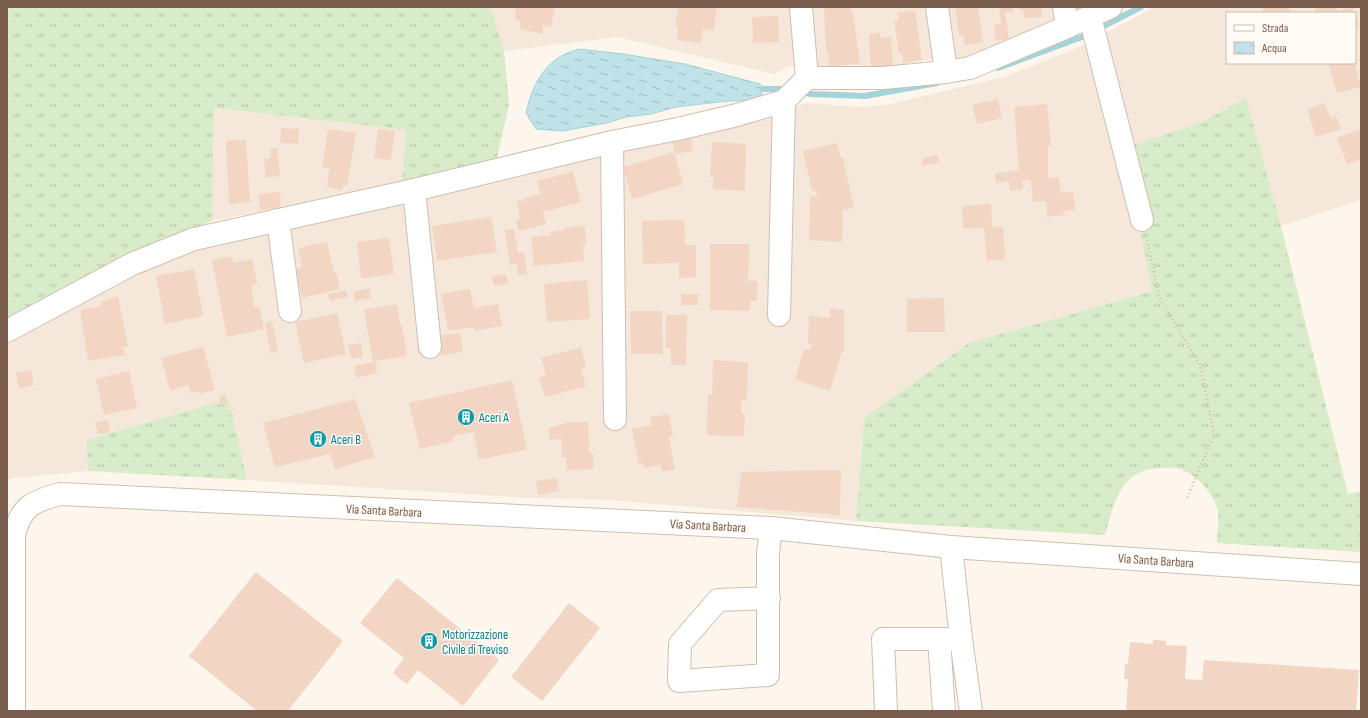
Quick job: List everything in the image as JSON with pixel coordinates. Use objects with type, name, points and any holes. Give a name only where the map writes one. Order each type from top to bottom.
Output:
[{"type":"street","points":[[779,315],[801,7]]},
{"type":"street","points":[[938,7],[946,72]]},
{"type":"street","points":[[1092,26],[1111,7]]},
{"type":"street","points":[[7,331],[132,264],[194,239],[414,190],[612,142],[678,129],[737,114],[795,90],[970,68],[1066,17],[1092,26]]},
{"type":"street","points":[[1092,26],[1142,220]]},
{"type":"street","points":[[612,142],[615,419]]},
{"type":"street","points":[[414,190],[430,347]]},
{"type":"street","points":[[278,220],[290,311]]},
{"type":"street","name":"Via Santa Barbara","points":[[14,711],[14,535],[16,525],[24,511],[39,499],[60,494],[771,528],[950,547],[1361,574]]},
{"type":"street","points":[[769,598],[718,600],[680,644],[679,681],[768,675],[769,598],[768,553],[771,528]]},
{"type":"street","points":[[950,547],[971,711]]},
{"type":"street","points":[[886,711],[883,639],[961,640]]},
{"type":"street","points":[[939,639],[944,711]]},
{"type":"path","points":[[1142,220],[1159,297],[1200,365],[1214,434],[1187,498]]},
{"type":"shaded area","points":[[477,7],[1084,7],[1057,18],[1000,47],[962,60],[933,59],[871,70],[813,69],[789,66],[775,74],[618,37],[504,51],[491,9]]},
{"type":"shaded area","points":[[1154,7],[1361,7],[1361,200],[1281,226],[1246,99],[1202,122],[1124,148],[1152,291],[969,343],[864,418],[856,521],[610,500],[529,498],[247,480],[229,399],[86,440],[88,471],[7,479],[7,340],[134,274],[200,248],[771,115],[806,103],[861,107],[886,105],[1004,77],[1082,46]]},
{"type":"shaded area","points":[[214,108],[406,130],[401,185],[212,221]]},
{"type":"green space","points":[[7,7],[477,7],[491,9],[504,51],[509,105],[496,162],[401,185],[406,130],[214,108],[212,221],[135,252],[7,320]]},
{"type":"green space","points":[[1246,98],[1281,226],[1348,494],[1361,491],[1361,552],[1217,543],[1218,510],[1211,495],[1198,479],[1180,469],[1172,468],[1159,468],[1144,471],[1131,478],[1126,483],[1114,504],[1105,535],[856,521],[864,418],[969,343],[1152,291],[1124,148],[1202,122]]},
{"type":"green space","points":[[229,399],[247,480],[88,471],[86,440]]},
{"type":"water","points":[[579,49],[623,54],[685,64],[760,84],[763,89],[761,95],[751,101],[728,101],[676,107],[651,114],[626,117],[607,123],[562,131],[536,129],[526,113],[534,88],[547,67],[563,55]]},
{"type":"building","points":[[516,7],[555,7],[551,27],[543,25],[542,34],[520,29],[521,22],[515,20]]},
{"type":"building","points":[[679,7],[717,7],[714,30],[703,29],[701,43],[677,40],[678,26],[675,26]]},
{"type":"building","points":[[824,7],[851,7],[860,63],[829,67],[828,51],[826,52]]},
{"type":"building","points":[[955,7],[978,7],[983,42],[965,45],[963,35],[959,36]]},
{"type":"building","points":[[999,7],[1013,7],[1014,11],[1005,12],[1009,39],[996,41],[994,25],[1001,24]]},
{"type":"building","points":[[1019,7],[1041,7],[1042,17],[1024,18],[1023,10],[1019,10]]},
{"type":"building","points":[[1262,7],[1289,7],[1291,12],[1264,12]]},
{"type":"building","points":[[1314,7],[1336,7],[1338,11],[1352,7],[1354,12],[1316,12]]},
{"type":"building","points":[[915,10],[922,60],[903,63],[902,53],[899,54],[894,21],[899,21],[897,13]]},
{"type":"building","points":[[778,16],[779,42],[753,43],[752,17]]},
{"type":"building","points":[[1356,18],[1359,25],[1356,26]]},
{"type":"building","points":[[880,33],[880,38],[891,37],[893,68],[871,70],[869,34]]},
{"type":"building","points":[[1328,64],[1355,64],[1361,87],[1337,93]]},
{"type":"building","points":[[998,99],[1002,118],[977,124],[972,105]]},
{"type":"building","points":[[1325,103],[1330,118],[1336,116],[1341,129],[1316,137],[1307,110]]},
{"type":"building","points":[[1047,104],[1051,146],[1048,146],[1048,178],[1059,177],[1061,193],[1073,192],[1075,210],[1064,211],[1064,215],[1047,217],[1046,201],[1033,202],[1031,180],[1022,181],[1023,189],[1010,191],[1009,181],[996,183],[995,174],[1019,170],[1014,107]]},
{"type":"building","points":[[281,128],[299,129],[298,144],[280,143]]},
{"type":"building","points":[[328,129],[356,133],[347,186],[343,185],[342,190],[327,187],[330,168],[322,167]]},
{"type":"building","points":[[378,129],[395,131],[391,160],[374,158]]},
{"type":"building","points":[[1361,129],[1361,159],[1347,164],[1337,138]]},
{"type":"building","points":[[691,137],[693,151],[675,154],[672,140]]},
{"type":"building","points":[[246,140],[250,202],[229,204],[226,141]]},
{"type":"building","points":[[712,142],[746,144],[745,191],[713,189],[713,177],[710,177]]},
{"type":"building","points":[[837,143],[841,158],[843,158],[854,208],[843,210],[842,242],[809,240],[810,197],[817,196],[816,191],[812,191],[803,151]]},
{"type":"building","points":[[277,148],[280,176],[266,178],[264,159],[271,158],[270,149]]},
{"type":"building","points":[[674,152],[683,184],[632,199],[623,167]]},
{"type":"building","points":[[937,155],[939,162],[923,166],[922,158]]},
{"type":"building","points":[[573,172],[581,202],[543,212],[546,224],[519,231],[516,220],[520,219],[517,201],[524,201],[523,199],[541,194],[537,181]]},
{"type":"building","points":[[280,192],[281,208],[260,210],[259,194]]},
{"type":"building","points":[[991,204],[992,228],[1003,226],[1005,259],[987,261],[984,228],[963,229],[962,206]]},
{"type":"building","points":[[491,217],[497,252],[437,261],[432,226]]},
{"type":"building","points":[[684,220],[685,245],[696,245],[696,277],[679,278],[679,263],[643,264],[642,221]]},
{"type":"building","points":[[585,226],[586,245],[583,245],[584,261],[534,266],[531,237],[551,235],[550,232],[565,230],[565,228]]},
{"type":"building","points":[[514,229],[518,253],[524,252],[527,274],[518,275],[517,264],[510,265],[505,230]]},
{"type":"building","points":[[389,238],[394,274],[361,278],[357,242]]},
{"type":"building","points":[[327,242],[334,273],[336,272],[340,289],[302,298],[295,269],[302,267],[298,248]]},
{"type":"building","points":[[710,244],[749,244],[748,281],[757,281],[757,301],[750,301],[750,311],[710,310]]},
{"type":"building","points":[[232,256],[233,263],[252,259],[257,282],[251,287],[254,307],[259,306],[264,329],[227,337],[212,260]]},
{"type":"building","points":[[194,269],[203,316],[165,324],[156,276]]},
{"type":"building","points":[[506,274],[508,283],[494,286],[492,277]]},
{"type":"building","points":[[587,280],[590,319],[547,322],[544,284]]},
{"type":"building","points":[[369,288],[371,298],[355,301],[353,292]]},
{"type":"building","points":[[470,289],[474,308],[498,304],[502,326],[474,331],[474,327],[448,331],[441,294]]},
{"type":"building","points":[[346,290],[348,297],[330,301],[328,294]]},
{"type":"building","points":[[681,294],[698,294],[698,305],[681,305]]},
{"type":"building","points":[[118,296],[128,346],[122,347],[126,355],[88,361],[80,310],[102,306],[101,302]]},
{"type":"building","points":[[944,298],[945,332],[907,332],[907,299]]},
{"type":"building","points":[[397,304],[407,356],[375,361],[377,373],[357,378],[354,366],[373,362],[364,310]]},
{"type":"building","points":[[830,308],[844,310],[844,352],[842,351],[830,391],[795,379],[804,349],[810,350],[812,345],[808,344],[809,316],[830,318]]},
{"type":"building","points":[[630,311],[662,311],[663,354],[631,354]]},
{"type":"building","points":[[337,313],[346,354],[304,363],[295,322]]},
{"type":"building","points":[[666,315],[687,315],[686,365],[671,365],[671,348],[666,348]]},
{"type":"building","points":[[272,321],[278,352],[271,353],[265,323]]},
{"type":"building","points":[[460,333],[463,352],[441,355],[439,336]]},
{"type":"building","points":[[361,343],[363,357],[351,359],[348,345]]},
{"type":"building","points":[[203,347],[215,390],[199,394],[199,391],[191,393],[188,385],[170,390],[161,358]]},
{"type":"building","points":[[581,347],[586,367],[581,369],[586,386],[545,397],[539,378],[546,376],[541,358]]},
{"type":"building","points":[[713,360],[748,362],[747,401],[741,401],[741,414],[745,414],[744,436],[707,435],[708,394],[712,394]]},
{"type":"building","points":[[31,370],[34,385],[19,388],[16,373]]},
{"type":"building","points":[[129,371],[137,408],[104,415],[96,379]]},
{"type":"building","name":"Aceri A","points":[[512,380],[527,449],[479,460],[473,432],[453,436],[454,441],[420,449],[409,403]]},
{"type":"building","points":[[226,394],[227,405],[220,406],[219,397]]},
{"type":"building","name":"Aceri B","points":[[355,399],[375,457],[335,469],[330,454],[275,467],[263,423]]},
{"type":"building","points":[[669,414],[673,436],[669,437],[675,469],[662,472],[660,465],[644,468],[643,463],[639,464],[632,429],[652,425],[650,417]]},
{"type":"building","points":[[108,420],[110,432],[98,434],[95,423]]},
{"type":"building","points":[[569,422],[588,422],[589,453],[593,453],[594,469],[567,470],[566,457],[562,458],[562,439],[549,440],[549,428]]},
{"type":"building","points":[[841,470],[840,515],[737,507],[741,472]]},
{"type":"building","points":[[557,478],[559,491],[538,495],[536,481]]},
{"type":"building","points":[[256,572],[343,641],[288,711],[257,711],[189,656]]},
{"type":"building","name":"Motorizzazione Civile di Treviso","points":[[397,578],[499,660],[463,706],[418,670],[407,684],[393,673],[404,658],[360,623]]},
{"type":"building","points":[[569,603],[600,628],[542,701],[511,677]]},
{"type":"building","points":[[1153,640],[1166,641],[1166,645],[1187,646],[1185,679],[1202,680],[1204,660],[1359,670],[1356,711],[1126,711],[1128,679],[1124,679],[1125,664],[1128,664],[1130,642],[1153,644]]},
{"type":"waterway","points":[[998,68],[1082,37],[1141,7]]},
{"type":"waterway","points":[[800,91],[811,94],[865,96],[937,83]]},
{"type":"waterway","points":[[763,89],[789,89]]},
{"type":"place","name":"Aceri A","points":[[466,417]]},
{"type":"place","name":"Aceri B","points":[[318,439]]},
{"type":"place","name":"Motorizzazione Civile di Treviso","points":[[429,641]]}]
